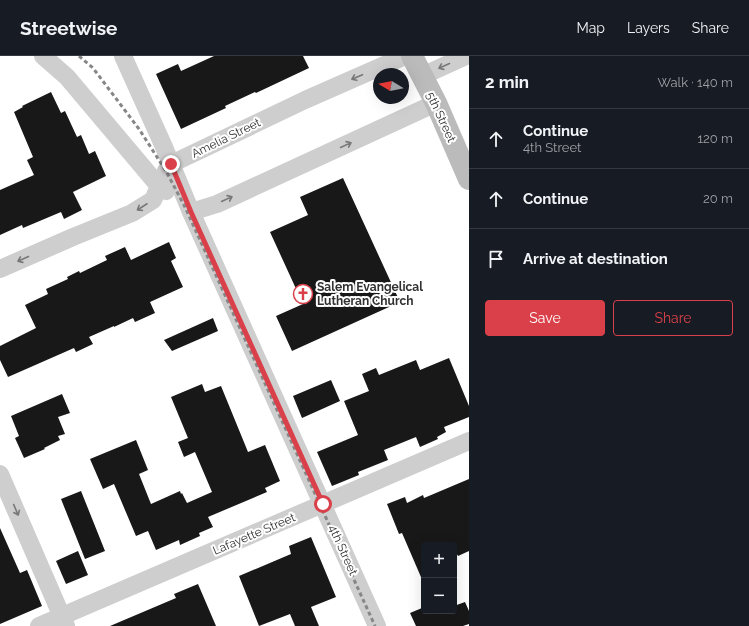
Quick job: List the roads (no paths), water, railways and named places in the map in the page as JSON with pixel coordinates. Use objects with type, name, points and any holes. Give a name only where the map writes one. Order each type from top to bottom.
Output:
[{"type":"main road","name":"5th Street","points":[[412,56],[436,103],[469,179]]},
{"type":"street","points":[[43,56],[66,77],[158,185],[191,212],[217,204],[436,103]]},
{"type":"street","name":"4th Street","points":[[123,56],[191,212],[377,626]]},
{"type":"street","name":"Amelia Street","points":[[171,164],[305,100],[405,56]]},
{"type":"street","points":[[422,76],[466,56]]},
{"type":"street","points":[[0,269],[132,213],[152,200],[158,185],[171,164]]},
{"type":"street","name":"Lafayette Street","points":[[38,626],[64,621],[323,504],[469,441]]},
{"type":"street","points":[[0,474],[64,621]]},
{"type":"railway","points":[[79,56],[93,68],[139,129],[166,171],[185,207],[375,626]]},
{"type":"place","name":"Salem Evangelical Lutheran Church","points":[[303,294]]}]
